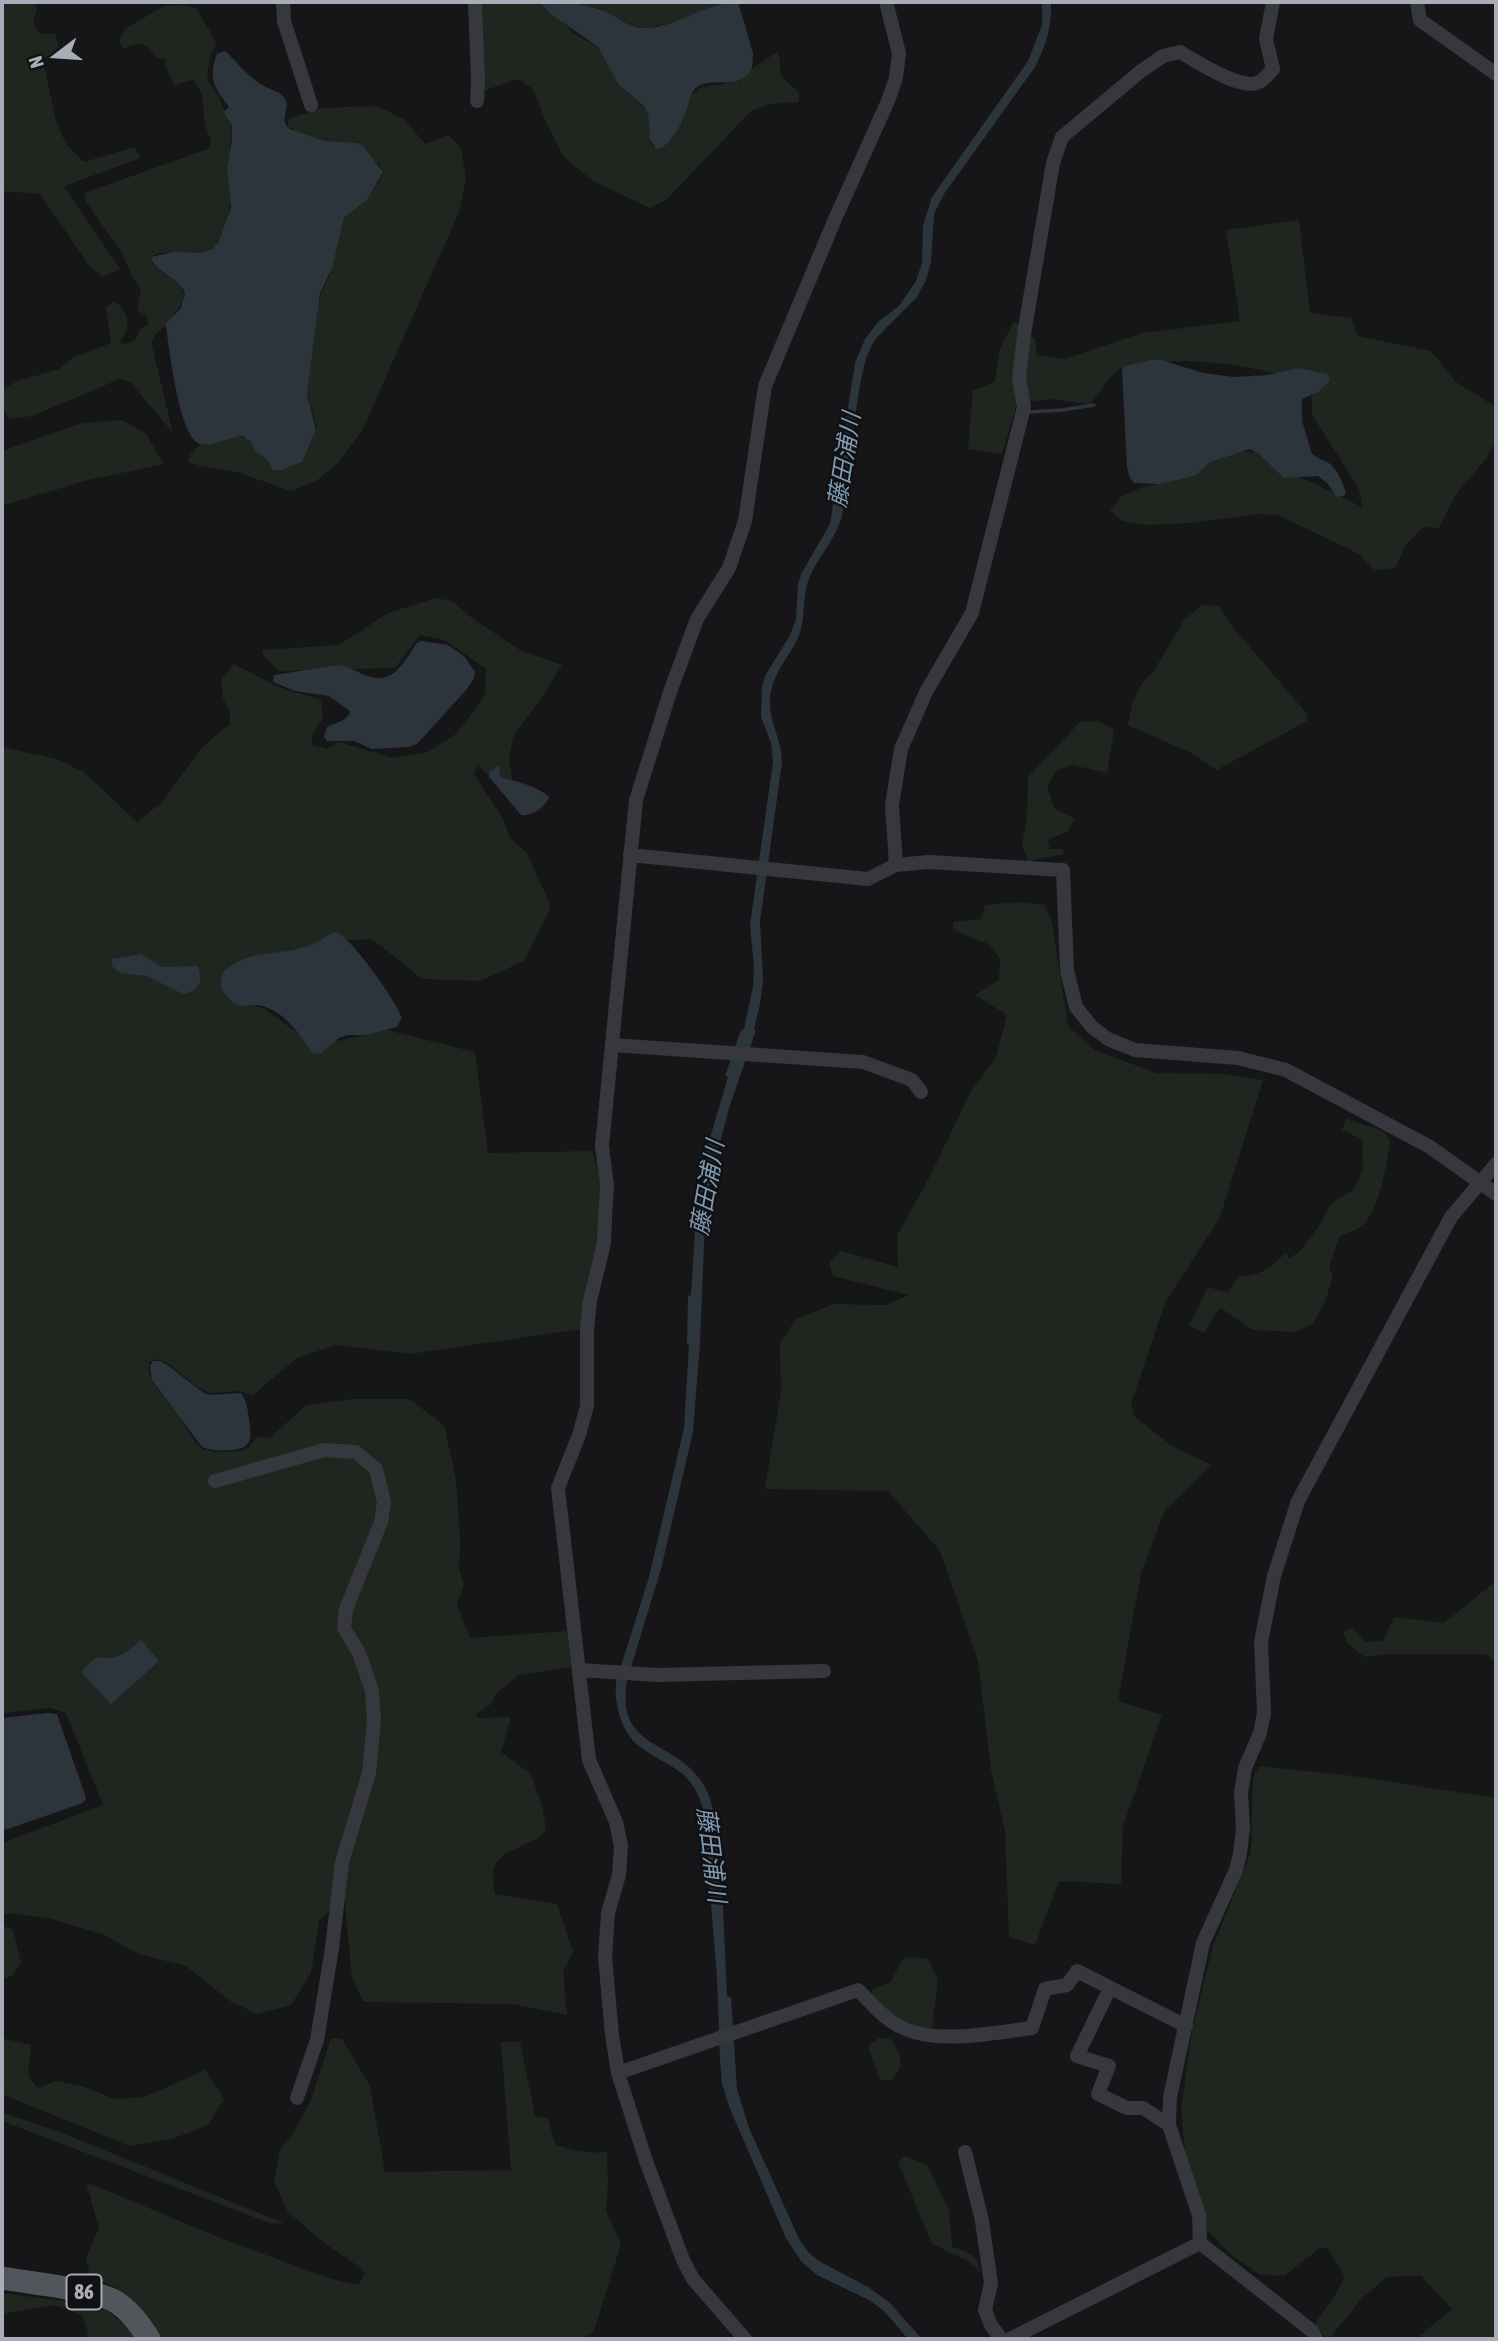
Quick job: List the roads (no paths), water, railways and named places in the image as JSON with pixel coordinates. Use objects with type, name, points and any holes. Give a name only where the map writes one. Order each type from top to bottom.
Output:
[{"type":"main road","name":"86","points":[[2,2278],[98,2294],[117,2302],[142,2327],[149,2339]]},
{"type":"street","points":[[283,2],[284,21],[311,105]]},
{"type":"street","points":[[475,2],[477,101]]},
{"type":"street","points":[[745,2339],[693,2279],[683,2260],[646,2161],[618,2073],[605,1958],[608,1913],[619,1875],[621,1846],[617,1822],[589,1759],[558,1488],[579,1435],[587,1406],[588,1320],[604,1243],[606,1218],[607,1185],[602,1146],[636,800],[670,692],[697,619],[729,568],[745,521],[765,386],[892,90],[899,52],[886,2]]},
{"type":"street","points":[[896,865],[892,805],[901,750],[926,692],[972,613],[1024,407],[1019,377],[1025,328],[1053,163],[1062,137],[1163,56],[1180,52],[1219,74],[1250,85],[1260,83],[1273,69],[1266,39],[1273,2]]},
{"type":"street","points":[[1417,2],[1420,20],[1496,74]]},
{"type":"street","points":[[630,855],[868,879],[896,865],[929,862],[1063,870],[1067,971],[1076,1007],[1092,1027],[1108,1039],[1135,1050],[1238,1058],[1286,1070],[1430,1147],[1496,1194]]},
{"type":"street","points":[[612,1045],[863,1062],[912,1080],[921,1092]]},
{"type":"street","points":[[1316,2339],[1312,2331],[1200,2243],[1199,2216],[1169,2125],[1170,2098],[1203,1943],[1236,1870],[1240,1854],[1243,1828],[1241,1793],[1245,1769],[1260,1733],[1264,1713],[1261,1642],[1274,1576],[1298,1501],[1451,1217],[1496,1164]]},
{"type":"street","points":[[215,1481],[324,1450],[356,1452],[376,1469],[383,1502],[380,1522],[346,1609],[345,1628],[359,1653],[372,1691],[374,1720],[369,1773],[342,1862],[317,2040],[297,2098]]},
{"type":"street","points":[[579,1670],[657,1675],[824,1671]]},
{"type":"street","points":[[618,2073],[858,1990],[891,2022],[911,2033],[967,2035],[1032,2028],[1045,1989],[1067,1985],[1077,1971],[1186,2026]]},
{"type":"street","points":[[1110,1988],[1077,2056],[1109,2066],[1098,2094],[1127,2108],[1143,2108],[1169,2125]]},
{"type":"street","points":[[965,2152],[982,2221],[991,2283],[985,2310],[1001,2339]]},
{"type":"street","points":[[1010,2339],[1200,2243]]},
{"type":"water","points":[[539,2],[588,6],[633,26],[644,28],[668,24],[714,6],[738,2],[753,53],[752,69],[740,80],[711,82],[697,87],[676,132],[662,148],[656,149],[650,139],[648,114],[644,106],[619,85],[598,47],[551,14]]},
{"type":"water","name":"藤田浦川","points":[[1042,2],[1051,2],[1050,20],[1045,43],[1035,67],[944,194],[934,214],[931,262],[926,280],[917,297],[874,341],[867,356],[858,396],[849,479],[841,519],[808,581],[798,638],[771,691],[770,708],[782,762],[760,922],[763,981],[760,1004],[754,1029],[756,1030],[729,1108],[712,1173],[705,1221],[693,1432],[661,1569],[627,1680],[626,1702],[629,1719],[637,1731],[687,1765],[704,1785],[710,1800],[717,1841],[720,1841],[727,1996],[731,1997],[737,2089],[749,2128],[800,2241],[809,2253],[889,2302],[922,2339],[908,2339],[885,2312],[871,2301],[817,2275],[801,2261],[786,2238],[730,2109],[722,2084],[706,1842],[709,1836],[703,1808],[698,1794],[685,1776],[639,1746],[628,1733],[618,1708],[616,1682],[649,1577],[684,1428],[689,1345],[688,1296],[691,1295],[696,1213],[707,1148],[728,1077],[725,1076],[741,1030],[744,1029],[753,987],[750,925],[773,762],[771,743],[761,717],[762,687],[765,676],[790,635],[796,619],[801,574],[830,524],[855,363],[865,339],[878,322],[899,306],[916,281],[922,263],[923,225],[932,197],[1028,61],[1042,25]]},
{"type":"water","points":[[225,51],[255,80],[283,96],[287,107],[285,122],[290,129],[324,141],[357,143],[363,146],[383,172],[367,200],[344,218],[332,268],[320,293],[307,395],[316,430],[302,462],[279,471],[273,470],[267,460],[255,451],[251,442],[243,436],[205,445],[193,438],[186,426],[176,391],[166,326],[181,308],[185,293],[178,283],[153,263],[151,257],[174,252],[200,253],[212,249],[218,243],[231,208],[227,168],[232,126],[224,112],[229,107],[216,88],[213,76],[217,54]]},
{"type":"water","points":[[1151,360],[1161,360],[1203,373],[1234,377],[1268,375],[1298,368],[1328,374],[1330,380],[1318,392],[1302,399],[1302,421],[1312,454],[1334,468],[1346,493],[1344,496],[1337,497],[1318,476],[1284,478],[1250,449],[1210,462],[1196,475],[1160,484],[1134,483],[1127,467],[1122,369]]},
{"type":"water","points":[[421,641],[448,645],[465,657],[475,672],[467,689],[417,744],[408,747],[372,749],[354,741],[327,741],[324,737],[327,727],[344,719],[350,711],[329,696],[295,691],[273,682],[274,675],[339,665],[371,677],[387,677],[404,663]]},
{"type":"water","points":[[499,766],[499,775],[503,778],[533,787],[549,797],[545,804],[533,813],[521,815],[489,777],[489,772]]},
{"type":"water","points":[[336,932],[373,971],[391,998],[402,1018],[397,1027],[368,1035],[348,1035],[339,1038],[321,1053],[313,1054],[282,1016],[268,1008],[233,1003],[221,988],[222,974],[240,960],[305,947]]},
{"type":"water","points":[[141,954],[162,967],[198,966],[199,985],[183,994],[147,976],[121,973],[112,966],[112,959]]},
{"type":"water","points":[[153,1361],[166,1364],[204,1393],[241,1393],[247,1406],[249,1442],[243,1448],[223,1451],[202,1447],[152,1380],[150,1366]]},
{"type":"water","points":[[141,1640],[159,1661],[111,1704],[83,1674],[84,1668],[97,1657],[110,1658],[121,1654]]},
{"type":"water","points":[[57,1714],[86,1798],[83,1803],[2,1831],[2,1718]]},
{"type":"waterway","points":[[1030,412],[1094,405]]}]
